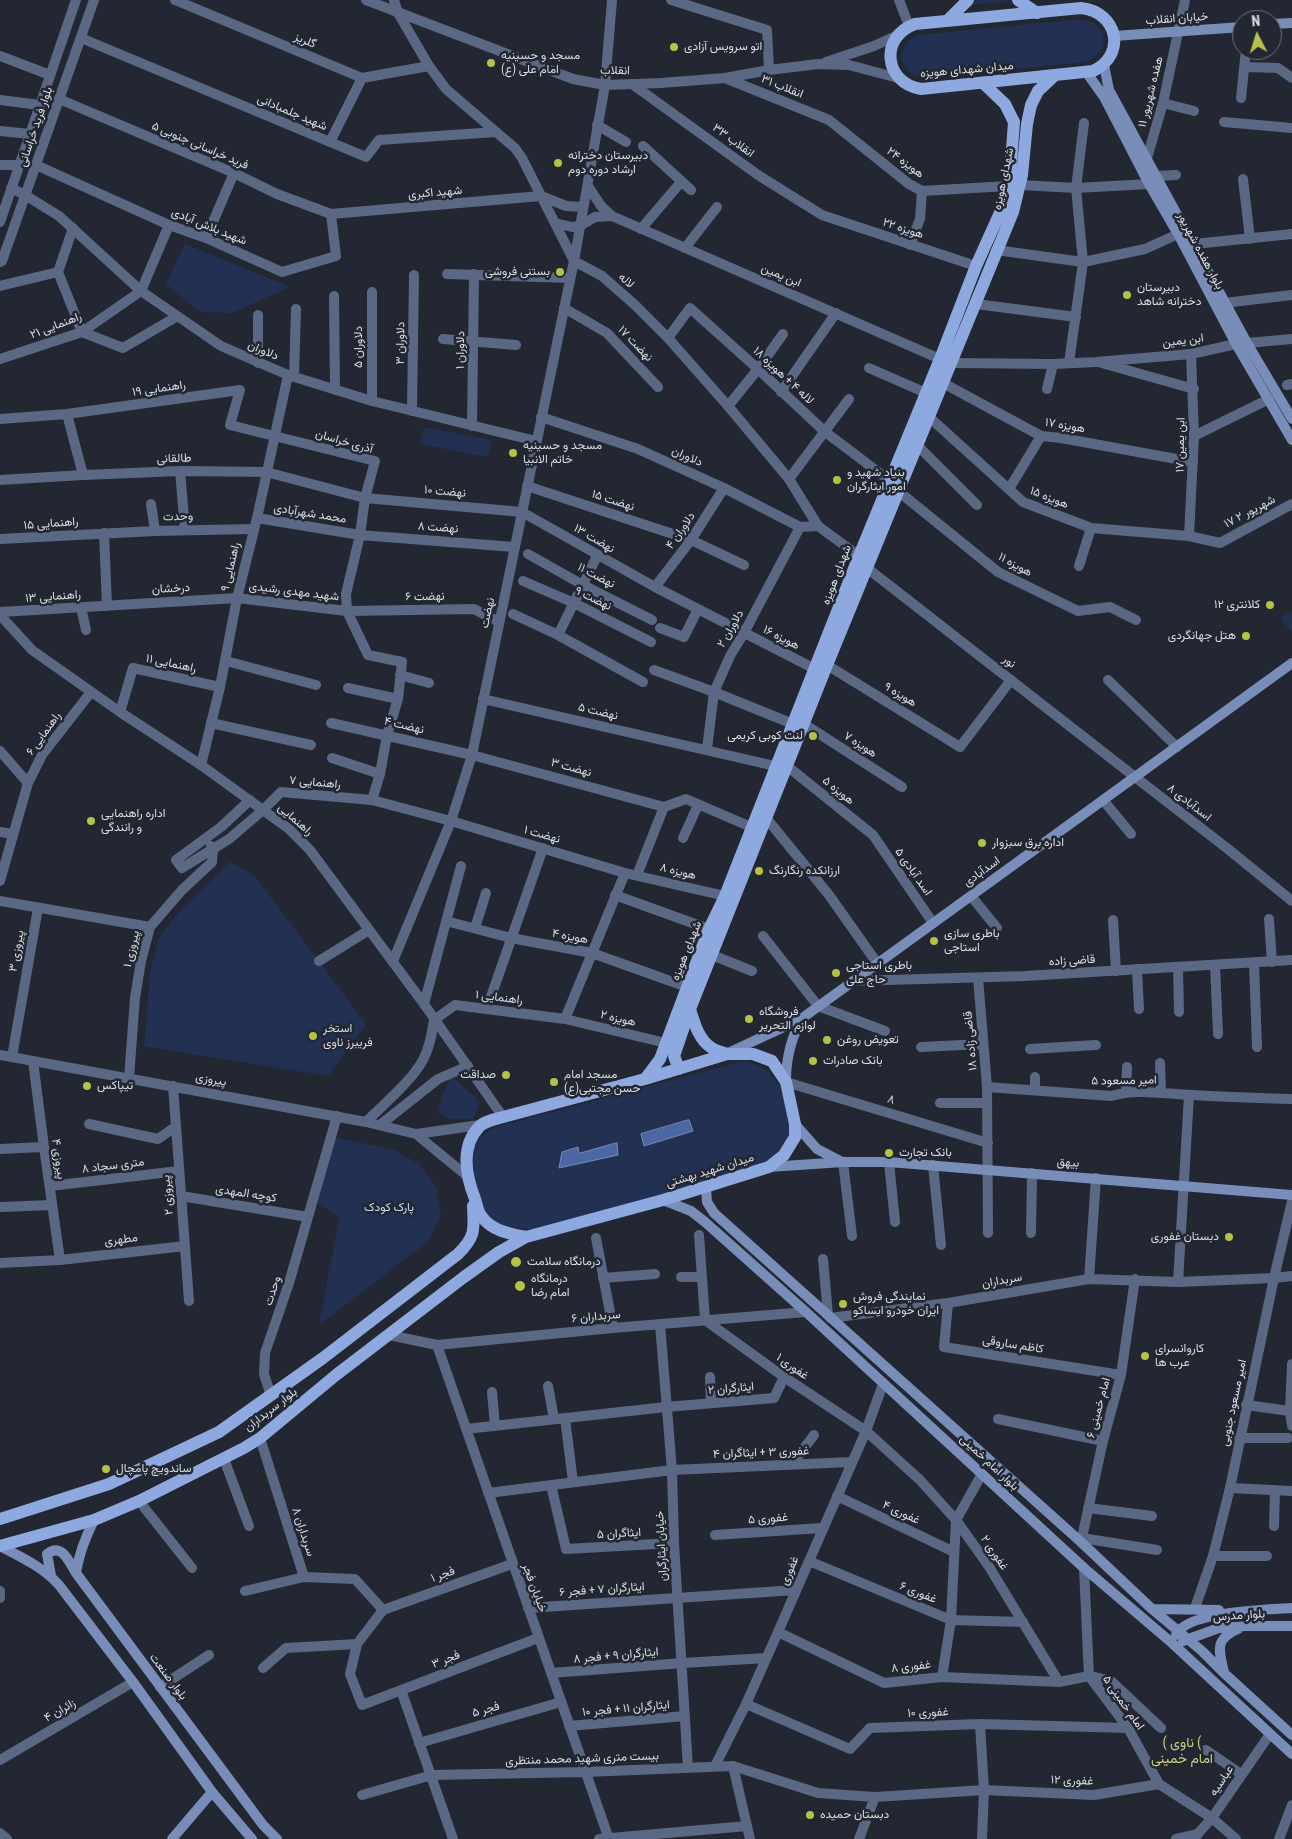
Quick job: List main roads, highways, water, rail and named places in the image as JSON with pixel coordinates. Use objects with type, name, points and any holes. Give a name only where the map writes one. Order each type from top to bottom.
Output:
[{"type":"main road","points":[[947,21],[968,0]]},
{"type":"main road","points":[[1018,0],[1037,13]]},
{"type":"main road","points":[[947,21],[1081,8],[1094,11],[1106,18],[1113,30],[1114,49],[1104,65]]},
{"type":"main road","name":"میدان شهدای هویزه","points":[[947,21],[915,24],[909,26],[898,35],[894,40],[890,53],[892,66],[898,78],[909,85],[921,89],[1087,73],[1104,65]]},
{"type":"main road","name":"خیابان انقلاب","points":[[1114,36],[1232,28]]},
{"type":"main road","name":"بلوار هفده شهریور","points":[[1104,65],[1110,90],[1246,343],[1292,420]]},
{"type":"main road","name":"بلوار هفده شهریور","points":[[1087,73],[1104,96],[1149,184],[1178,234],[1236,344],[1270,399],[1292,440]]},
{"type":"main road","name":"شهدای هویزه","points":[[821,667],[859,556],[894,486],[918,446],[928,417],[944,383],[946,361],[976,266],[1014,186],[1025,147],[1031,105],[1038,91],[1054,76]]},
{"type":"main road","name":"شهدای هویزه","points":[[645,1079],[660,1059],[751,828],[781,766],[821,667],[867,568],[926,393],[946,361],[976,304],[996,250],[1013,212],[1014,186],[1010,176],[1014,122],[1005,104],[983,83]]},
{"type":"main road","name":"اسدآبادی","points":[[727,1054],[801,1019],[1292,664]]},
{"type":"main road","name":"شهدای هویزه","points":[[674,1056],[690,1010],[767,819],[781,766]]},
{"type":"main road","points":[[690,1010],[696,1028],[708,1045],[727,1054]]},
{"type":"main road","points":[[786,1082],[786,1060],[791,1039],[801,1019]]},
{"type":"main road","name":"میدان شهید بهشتی","points":[[727,1054],[753,1054],[772,1061],[786,1082],[795,1124],[795,1137],[784,1155],[769,1167],[663,1200],[526,1237],[506,1233],[490,1224],[481,1216],[467,1176],[467,1148],[480,1125],[727,1054]]},
{"type":"main road","points":[[660,1059],[674,1056],[679,1069]]},
{"type":"main road","points":[[795,1124],[817,1149],[843,1162]]},
{"type":"main road","name":"بیهق","points":[[769,1167],[843,1162],[889,1162],[1292,1194]]},
{"type":"main road","name":"بلوار امام خمینی","points":[[706,1187],[707,1202],[714,1213],[1049,1514],[1081,1540],[1152,1609],[1202,1651],[1292,1735]]},
{"type":"main road","name":"بلوار سربداران","points":[[0,1519],[109,1484],[219,1432],[271,1396],[458,1254],[469,1242],[474,1227],[472,1191]]},
{"type":"main road","name":"بلوار امام خمینی","points":[[663,1200],[691,1211],[758,1269],[1084,1568],[1172,1643],[1292,1754]]},
{"type":"main road","name":"بلوار سربداران","points":[[0,1546],[94,1520],[139,1501],[224,1459],[260,1438],[388,1335],[499,1252],[526,1237]]},
{"type":"main road","points":[[758,1269],[767,1261]]},
{"type":"main road","points":[[323,1358],[336,1375]]},
{"type":"main road","points":[[1037,1525],[1049,1514]]},
{"type":"main road","points":[[76,1573],[83,1540],[94,1520]]},
{"type":"main road","points":[[0,1546],[51,1576],[133,1682],[212,1792],[252,1839]]},
{"type":"main road","name":"بلوار صنعت","points":[[51,1576],[47,1554],[52,1550],[59,1550],[64,1554],[76,1573],[263,1825],[277,1839]]},
{"type":"main road","points":[[1152,1609],[1195,1608],[1248,1611]]},
{"type":"main road","name":"بلوار مدرس","points":[[1178,1631],[1196,1620],[1208,1616],[1292,1608]]},
{"type":"main road","points":[[1216,1683],[1225,1674],[1219,1653],[1220,1642],[1231,1632],[1246,1626]]},
{"type":"main road","name":"بلوار مدرس","points":[[1172,1643],[1187,1640],[1219,1628],[1292,1626]]},
{"type":"main road","points":[[1172,1643],[1178,1631]]},
{"type":"main road","points":[[172,1839],[212,1792]]},
{"type":"place","name":"اتو سرويس آزادی","points":[[674,47]]},
{"type":"place","name":"مسجد و حسینیه امام علی (ع)","points":[[491,63]]},
{"type":"place","name":"دبیرستان دخترانه ارشاد دوره دوم","points":[[558,163]]},
{"type":"place","name":"بستنی فروشی","points":[[560,272]]},
{"type":"place","name":"دبیرستان دخترانه شاهد","points":[[1127,295]]},
{"type":"place","name":"مسجد و حسینیه خاتم الانبیا","points":[[513,453]]},
{"type":"place","name":"بنیاد شهید و امور ایثارگران","points":[[837,480]]},
{"type":"place","name":"کلانتری ۱۲","points":[[1270,605]]},
{"type":"place","name":"هتل جهانگردی","points":[[1246,636]]},
{"type":"place","name":"لنت کوبی کریمی","points":[[813,736]]},
{"type":"place","name":"اداره راهنمایی و رانندگی","points":[[91,821]]},
{"type":"place","name":"اداره برق سبزوار","points":[[982,843]]},
{"type":"place","name":"ارزانکده رنگارنگ","points":[[759,871]]},
{"type":"place","name":"باطری سازی استاجی","points":[[934,941]]},
{"type":"place","name":"باطری استاجی حاج علی","points":[[836,973]]},
{"type":"place","name":"فروشگاه لوازم التحریر","points":[[749,1019]]},
{"type":"place","name":"استخر فریبرز ناوی","points":[[313,1036]]},
{"type":"place","name":"تعویض روغن","points":[[827,1040]]},
{"type":"place","name":"بانک صادرات","points":[[813,1061]]},
{"type":"place","name":"صداقت","points":[[506,1075]]},
{"type":"place","name":"مسجد امام حسن مجتبی(ع)","points":[[554,1082]]},
{"type":"place","name":"تیپاکس","points":[[87,1086]]},
{"type":"place","name":"بانک تجارت","points":[[889,1153]]},
{"type":"place","name":"دبستان غفوری","points":[[1229,1237]]},
{"type":"place","name":"درمانگاه سلامت","points":[[516,1262]]},
{"type":"place","name":"درمانگاه امام رضا","points":[[520,1286]]},
{"type":"place","name":"نمایندگی فروش ایران خودرو ایساکو","points":[[843,1304]]},
{"type":"place","name":"کاروانسرای عرب ها","points":[[1145,1356]]},
{"type":"place","name":"ساندویچ پامچال","points":[[106,1469]]},
{"type":"place","name":"دبستان حمیده","points":[[810,1815]]},
{"type":"district","name":"( ناوی ( امام خمینی","points":[[1182,1752]]},
{"type":"park label","name":"پارک کودک","points":[[389,1208]]}]
